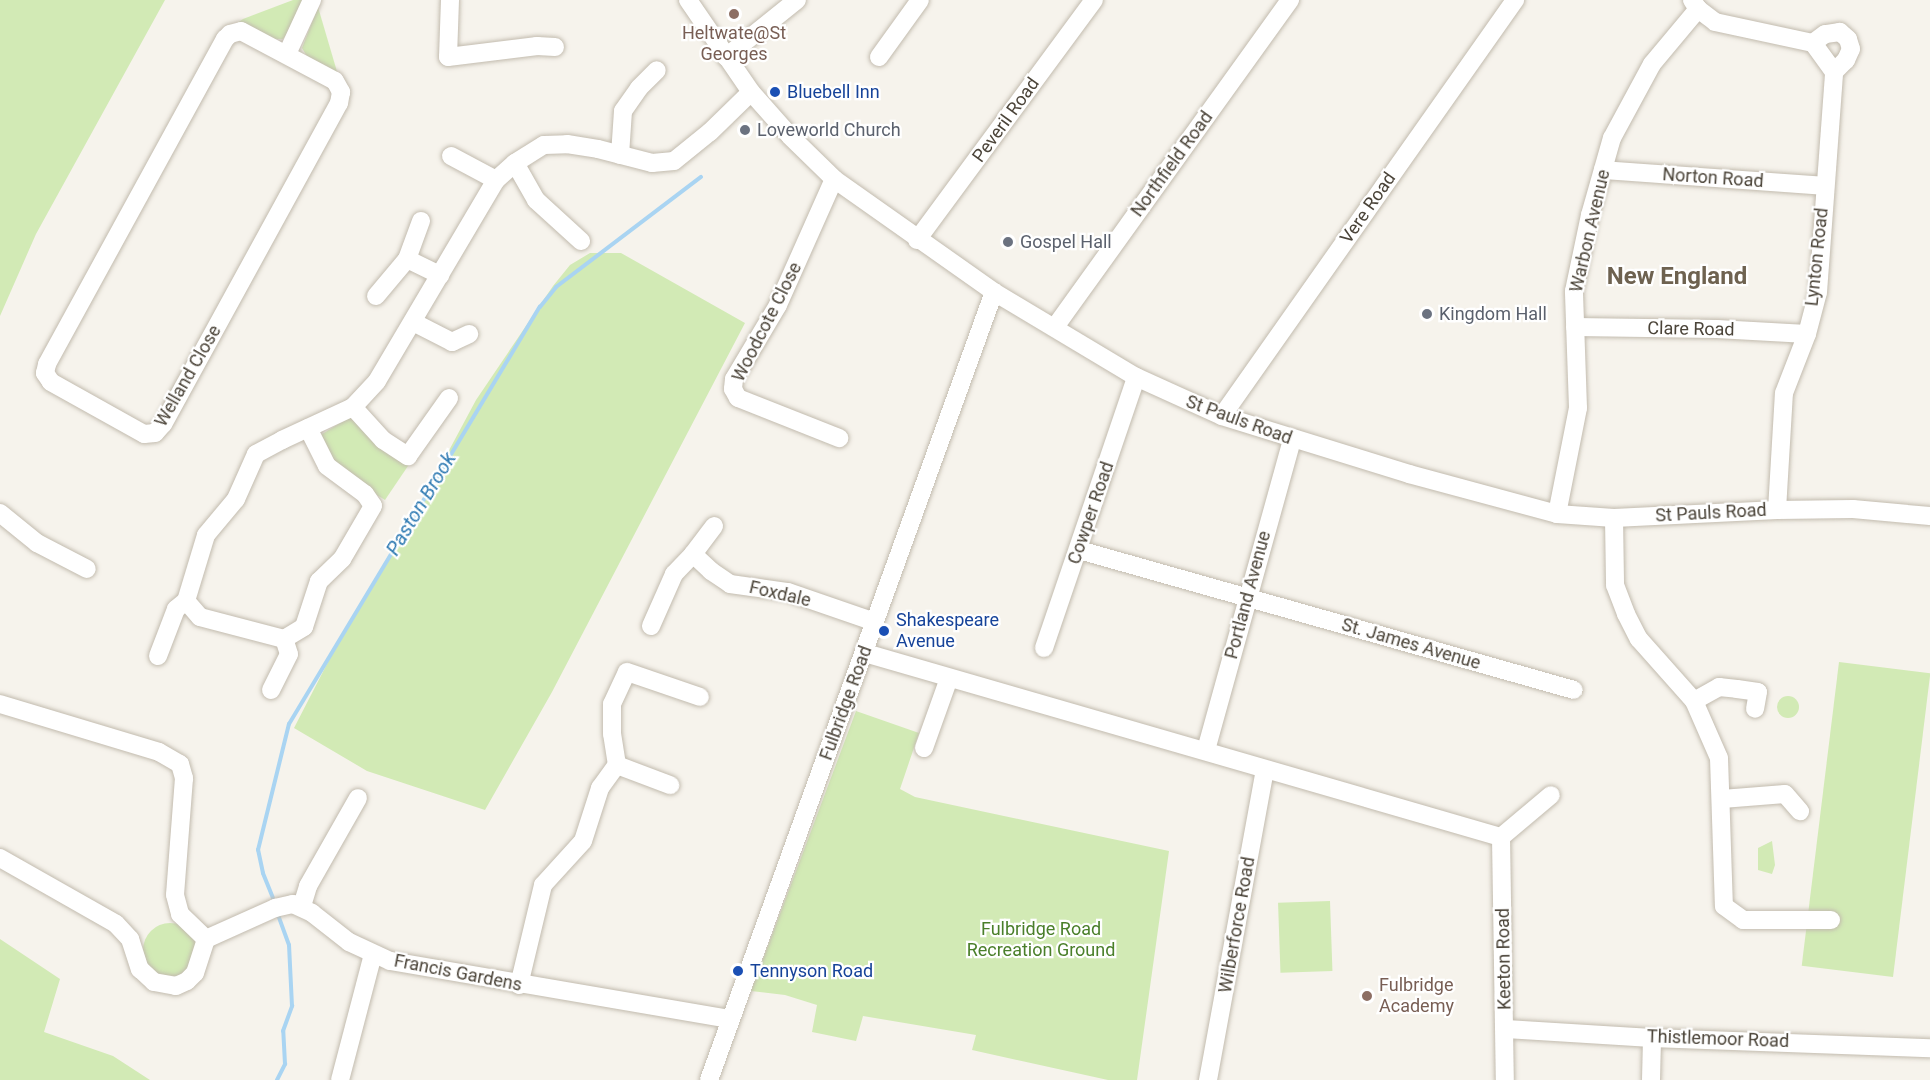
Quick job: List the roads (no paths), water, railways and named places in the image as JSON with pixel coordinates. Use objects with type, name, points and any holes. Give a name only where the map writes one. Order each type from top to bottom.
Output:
[{"type":"street","points":[[287,54],[312,0]]},
{"type":"street","points":[[450,0],[440,58],[523,53],[555,47]]},
{"type":"street","name":"St Pauls Road","points":[[688,0],[752,92],[790,136],[834,179],[994,292],[1136,377],[1222,416],[1292,439],[1557,514],[1614,518],[1777,510],[1853,509],[1930,516]]},
{"type":"street","points":[[726,57],[797,0]]},
{"type":"street","name":"Peveril Road","points":[[918,240],[1094,0]]},
{"type":"street","name":"Northfield Road","points":[[1055,327],[1290,0]]},
{"type":"street","name":"Vere Road","points":[[1222,416],[1515,0]]},
{"type":"street","points":[[879,57],[917,2]]},
{"type":"street","points":[[1695,5],[1715,22],[1813,44],[1834,72]]},
{"type":"street","name":"Warbon Avenue","points":[[1557,514],[1578,408],[1574,291],[1590,214],[1612,138],[1652,64],[1695,5]]},
{"type":"street","name":"Welland Close","points":[[241,31],[287,54],[335,81],[341,92],[339,103],[163,424],[155,433],[144,434],[51,382],[45,373],[47,364],[225,39],[230,34],[241,31]]},
{"type":"street","name":"Lynton Road","points":[[1777,510],[1784,393],[1807,334],[1818,292],[1834,72],[1846,60],[1851,49],[1848,39],[1840,32],[1825,34],[1813,44]]},
{"type":"street","points":[[620,155],[623,111],[645,94],[657,70]]},
{"type":"street","points":[[158,656],[176,609],[186,601],[206,535],[236,499],[256,454],[353,407],[377,381],[496,180],[515,163],[544,145],[567,144],[652,163],[674,161],[710,132],[752,92]]},
{"type":"street","points":[[451,156],[496,180]]},
{"type":"street","points":[[515,163],[536,200],[581,241]]},
{"type":"street","name":"Norton Road","points":[[1603,170],[1824,186]]},
{"type":"street","name":"Woodcote Close","points":[[834,179],[778,305],[734,379],[733,389],[738,398],[839,438]]},
{"type":"street","points":[[376,296],[407,260],[421,221]]},
{"type":"street","points":[[407,260],[440,275]]},
{"type":"street","name":"Fulbridge Road","points":[[711,1080],[730,1019],[865,653],[994,292]]},
{"type":"street","points":[[413,322],[452,342],[469,334]]},
{"type":"street","name":"Clare Road","points":[[1575,327],[1717,328],[1807,334]]},
{"type":"street","name":"Cowper Road","points":[[1044,648],[1136,377]]},
{"type":"street","points":[[353,407],[383,440],[408,456],[449,398]]},
{"type":"street","points":[[186,601],[200,617],[284,639],[304,627],[319,581],[342,559],[373,506],[365,494],[327,466],[308,428]]},
{"type":"street","name":"Portland Avenue","points":[[1206,750],[1292,439]]},
{"type":"street","points":[[0,513],[38,543],[87,569]]},
{"type":"street","points":[[1614,518],[1615,585],[1626,614],[1639,639],[1694,701],[1719,758],[1724,906],[1743,920],[1831,920]]},
{"type":"street","points":[[651,626],[674,574],[714,526]]},
{"type":"street","name":"St. James Avenue","points":[[1079,549],[1574,690]]},
{"type":"street","name":"Foxdale","points":[[693,554],[711,571],[730,584],[788,592],[875,622]]},
{"type":"street","points":[[271,690],[289,654],[284,639]]},
{"type":"street","points":[[865,653],[1501,837],[1551,795]]},
{"type":"street","points":[[519,984],[543,885],[583,841],[600,788],[617,765],[612,734],[612,704],[627,672],[700,698]]},
{"type":"street","points":[[924,747],[949,678]]},
{"type":"street","points":[[1694,701],[1719,687],[1758,692],[1755,710]]},
{"type":"street","points":[[0,704],[159,753],[180,764],[184,778],[175,895],[180,914],[206,939]]},
{"type":"street","points":[[617,765],[670,784]]},
{"type":"street","name":"Wilberforce Road","points":[[1208,1080],[1265,770]]},
{"type":"street","points":[[1722,799],[1785,794],[1800,812]]},
{"type":"street","points":[[206,939],[275,908],[293,903],[302,906],[308,886],[358,798]]},
{"type":"street","name":"Keeton Road","points":[[1501,837],[1514,1030],[1505,1080]]},
{"type":"street","points":[[0,858],[116,924],[130,939],[140,969],[154,982],[176,986],[187,981],[200,963],[206,939]]},
{"type":"street","name":"Francis Gardens","points":[[302,906],[349,942],[390,961],[730,1019]]},
{"type":"street","points":[[340,1080],[373,954]]},
{"type":"street","name":"Thistlemoor Road","points":[[1514,1030],[1652,1038],[1930,1048]]},
{"type":"street","points":[[1651,1080],[1652,1038]]},
{"type":"waterway","name":"Paston Brook","points":[[273,898],[263,873],[258,850],[289,724],[540,307],[556,287],[701,177]]},
{"type":"waterway","name":"Paston Brook","points":[[277,1080],[285,1064],[283,1031],[292,1006],[289,945],[279,917]]},
{"type":"place","name":"Heltwate@St Georges","points":[[734,14]]},
{"type":"place","name":"Bluebell Inn","points":[[775,92]]},
{"type":"place","name":"Loveworld Church","points":[[745,130]]},
{"type":"place","name":"Gospel Hall","points":[[1008,242]]},
{"type":"place","name":"Kingdom Hall","points":[[1427,314]]},
{"type":"place","name":"Shakespeare Avenue","points":[[884,631]]},
{"type":"place","name":"Tennyson Road","points":[[738,971]]},
{"type":"place","name":"Fulbridge Academy","points":[[1367,996]]},
{"type":"district","name":"New England","points":[[1677,277]]},
{"type":"park label","name":"Fulbridge Road Recreation Ground","points":[[1041,940]]}]
